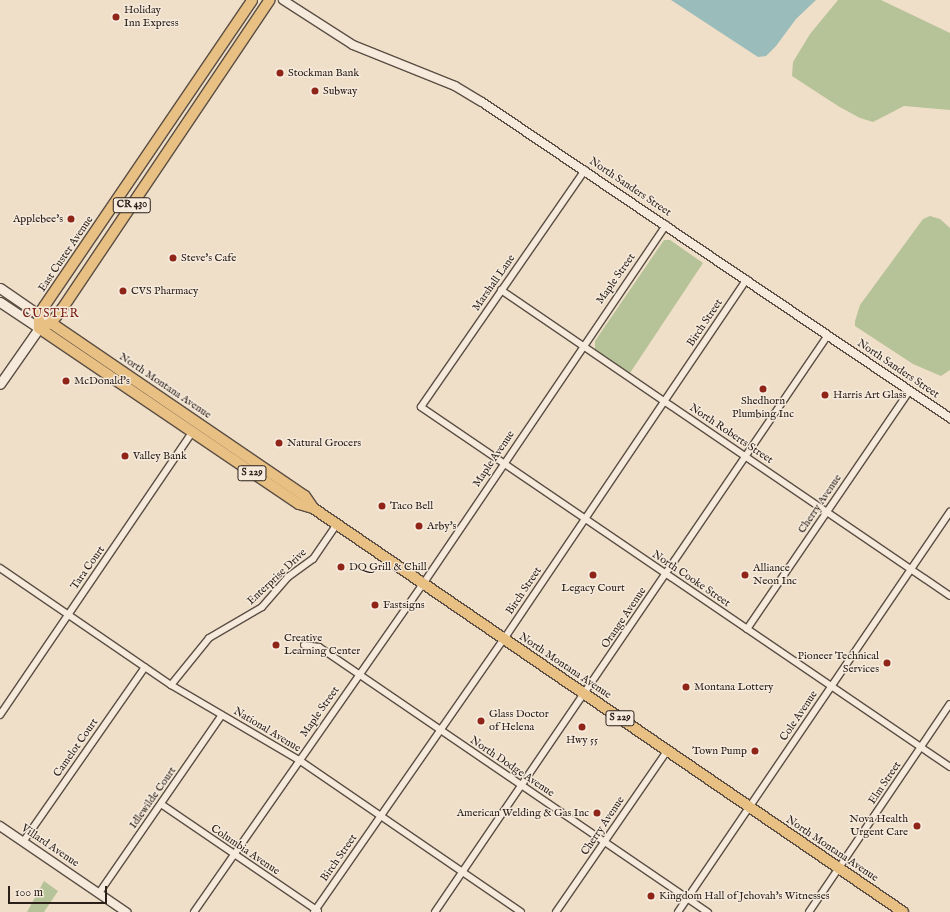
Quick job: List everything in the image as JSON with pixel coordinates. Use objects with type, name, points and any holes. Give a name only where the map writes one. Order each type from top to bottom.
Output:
[{"type":"main road","name":"East Custer Avenue","points":[[39,314],[252,0]]},
{"type":"main road","name":"CR 430","points":[[51,323],[270,0]]},
{"type":"main road","name":"North Montana Avenue","points":[[0,288],[305,496],[313,508]]},
{"type":"main road","name":"North Montana Avenue","points":[[0,302],[299,504],[313,508],[337,524],[903,912]]},
{"type":"main road","points":[[39,314],[39,328]]},
{"type":"main road","points":[[0,384],[39,328],[51,323]]},
{"type":"street","name":"North Sanders Street","points":[[283,0],[353,45],[455,86],[585,170],[950,418]]},
{"type":"street","name":"Marshall Lane","points":[[421,407],[585,170]]},
{"type":"street","name":"Maple Street","points":[[583,345],[666,225]]},
{"type":"street","name":"Birch Street","points":[[316,911],[380,816],[504,639],[584,518],[747,279]]},
{"type":"street","name":"North Roberts Street","points":[[501,290],[950,596]]},
{"type":"street","name":"Orange Avenue","points":[[436,912],[828,335]]},
{"type":"street","name":"Maple Avenue","points":[[423,584],[583,345]]},
{"type":"street","name":"Cherry Avenue","points":[[748,629],[910,390]]},
{"type":"street","name":"North Cooke Street","points":[[421,407],[950,768]]},
{"type":"street","name":"Tara Court","points":[[0,715],[192,433]]},
{"type":"street","name":"Cole Avenue","points":[[678,912],[950,512]]},
{"type":"street","name":"Enterprise Drive","points":[[171,685],[209,638],[262,607],[288,577],[312,558],[337,524]]},
{"type":"street","name":"National Avenue","points":[[0,568],[171,685],[299,760],[521,912]]},
{"type":"street","name":"Maple Street","points":[[194,912],[358,674],[423,584]]},
{"type":"street","name":"North Dodge Avenue","points":[[304,645],[318,647],[708,912]]},
{"type":"street","name":"Camelot Court","points":[[23,842],[145,667]]},
{"type":"street","name":"Elm Street","points":[[809,912],[950,704]]},
{"type":"street","name":"Idlewilde Court","points":[[99,894],[222,715]]},
{"type":"street","name":"Cherry Avenue","points":[[556,912],[667,751]]},
{"type":"street","name":"Columbia Avenue","points":[[161,804],[316,911]]},
{"type":"street","name":"Villard Avenue","points":[[0,826],[126,912]]},
{"type":"green space","points":[[838,0],[881,0],[950,33],[950,110],[904,106],[873,122],[860,118],[838,106],[792,76],[793,62],[810,34]]},
{"type":"green space","points":[[930,216],[940,219],[950,228],[950,370],[941,376],[913,364],[855,326],[860,305],[923,219]]},
{"type":"green space","points":[[664,240],[670,240],[703,263],[630,373],[595,350],[595,341]]},
{"type":"green space","points":[[44,881],[58,891],[44,912],[27,912]]},
{"type":"water","points":[[671,0],[816,0],[796,19],[776,46],[766,56],[758,57]]},
{"type":"place","name":"Holiday Inn Express","points":[[116,17]]},
{"type":"place","name":"Stockman Bank","points":[[280,73]]},
{"type":"place","name":"Subway","points":[[315,91]]},
{"type":"place","name":"Applebee's","points":[[71,219]]},
{"type":"place","name":"Steve's Cafe","points":[[173,258]]},
{"type":"place","name":"CVS Pharmacy","points":[[123,291]]},
{"type":"place","name":"McDonald's","points":[[66,381]]},
{"type":"place","name":"Shedhorn Plumbing Inc","points":[[763,389]]},
{"type":"place","name":"Harris Art Glass","points":[[825,395]]},
{"type":"place","name":"Natural Grocers","points":[[279,443]]},
{"type":"place","name":"Valley Bank","points":[[125,456]]},
{"type":"place","name":"Taco Bell","points":[[382,506]]},
{"type":"place","name":"Arby's","points":[[419,526]]},
{"type":"place","name":"DQ Grill & Chill","points":[[341,567]]},
{"type":"place","name":"Legacy Court","points":[[593,575]]},
{"type":"place","name":"Alliance Neon Inc","points":[[745,575]]},
{"type":"place","name":"Fastsigns","points":[[375,605]]},
{"type":"place","name":"Creative Learning Center","points":[[276,645]]},
{"type":"place","name":"Pioneer Technical Services","points":[[887,663]]},
{"type":"place","name":"Montana Lottery","points":[[686,687]]},
{"type":"place","name":"Glass Doctor of Helena","points":[[481,721]]},
{"type":"place","name":"Hwy 55","points":[[582,727]]},
{"type":"place","name":"Town Pump","points":[[755,751]]},
{"type":"place","name":"American Welding & Gas Inc","points":[[597,813]]},
{"type":"place","name":"Nova Health Urgent Care","points":[[917,826]]},
{"type":"place","name":"Kingdom Hall of Jehovah's Witnesses","points":[[651,896]]},
{"type":"district","name":"CUSTER","points":[[51,314]]}]
